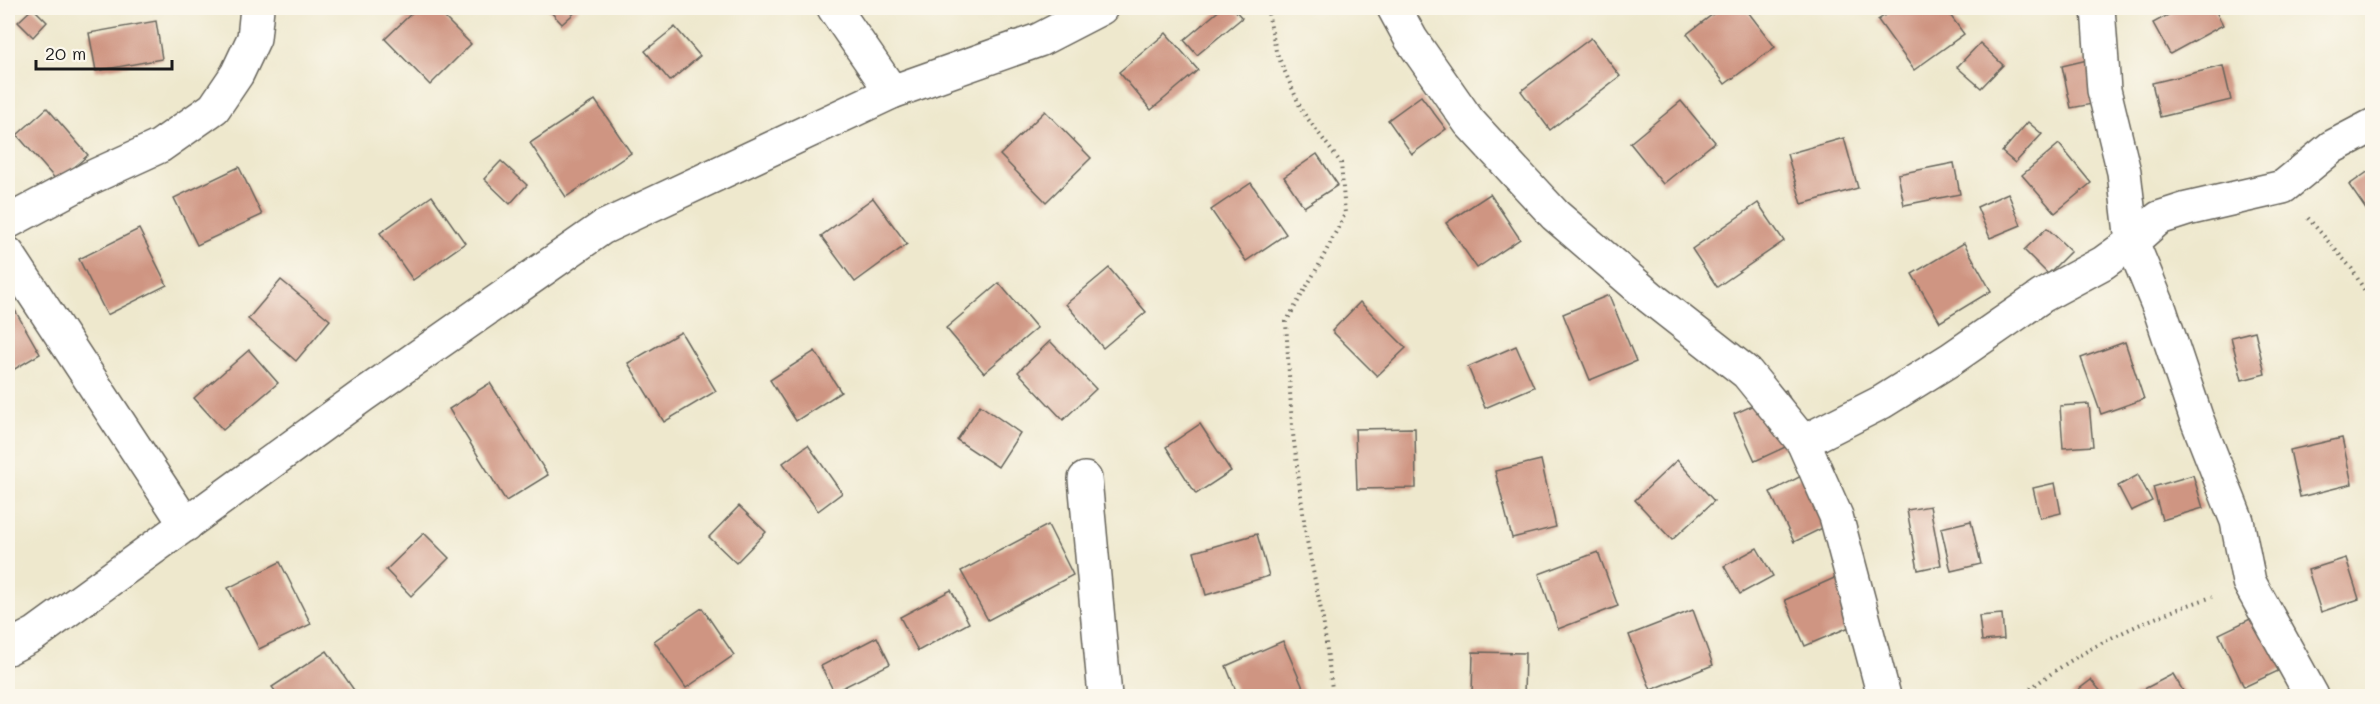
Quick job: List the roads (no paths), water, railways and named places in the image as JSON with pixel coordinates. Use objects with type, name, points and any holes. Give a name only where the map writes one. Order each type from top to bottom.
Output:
[{"type":"street","points":[[8,222],[90,178],[160,146],[214,108],[237,74],[254,38],[256,8]]},
{"type":"street","points":[[834,8],[892,92]]},
{"type":"street","points":[[8,648],[35,634],[362,396],[602,228],[892,92],[1039,40],[1101,8]]},
{"type":"street","points":[[1394,8],[1412,39],[1469,122],[1555,215],[1650,297],[1747,373],[1803,442],[1836,516],[1884,696]]},
{"type":"street","points":[[2098,8],[2104,90],[2124,172],[2132,242],[2160,310],[2196,417],[2236,521],[2249,582],[2312,696]]},
{"type":"street","points":[[1803,442],[1882,402],[1951,359],[2042,296],[2103,263],[2159,218],[2187,209],[2283,187],[2332,147],[2373,126]]},
{"type":"street","points":[[8,254],[186,525]]},
{"type":"street","points":[[1085,479],[1105,696]]}]
